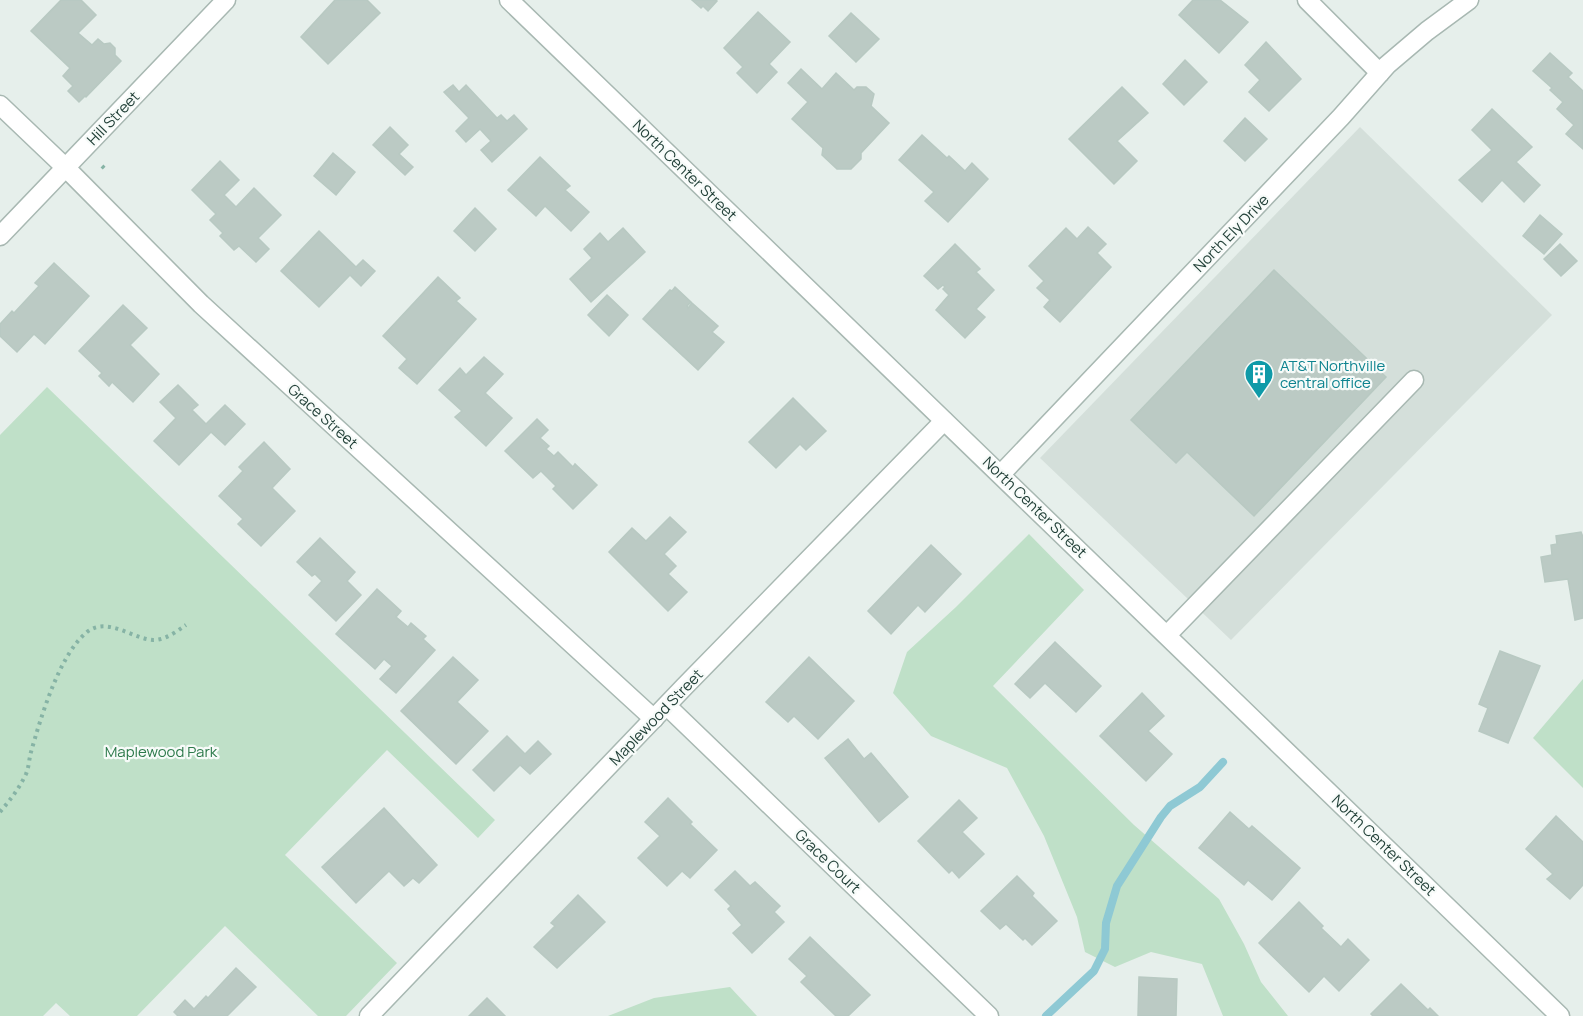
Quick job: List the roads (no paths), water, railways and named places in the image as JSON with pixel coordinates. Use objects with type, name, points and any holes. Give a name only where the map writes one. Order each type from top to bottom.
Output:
[{"type":"street","name":"Hill Street","points":[[0,236],[225,0]]},
{"type":"street","name":"North Center Street","points":[[509,0],[665,149],[862,344],[1001,474],[1560,1016]]},
{"type":"street","points":[[1306,0],[1380,73]]},
{"type":"street","name":"North Ely Drive","points":[[1001,474],[1341,117],[1380,73],[1427,31],[1469,0]]},
{"type":"street","name":"Grace Street","points":[[0,105],[201,304],[661,712]]},
{"type":"street","points":[[1167,635],[1414,380]]},
{"type":"street","name":"Maplewood Street","points":[[369,1016],[944,420]]},
{"type":"street","name":"Grace Court","points":[[661,712],[989,1016]]},
{"type":"waterway","points":[[1046,1016],[1094,971],[1105,949],[1106,923],[1117,886],[1161,817],[1170,806],[1200,787],[1223,762]]},
{"type":"place","name":"AT&T Northville central office","points":[[1259,400]]},
{"type":"park label","name":"Maplewood Park","points":[[161,751]]}]
